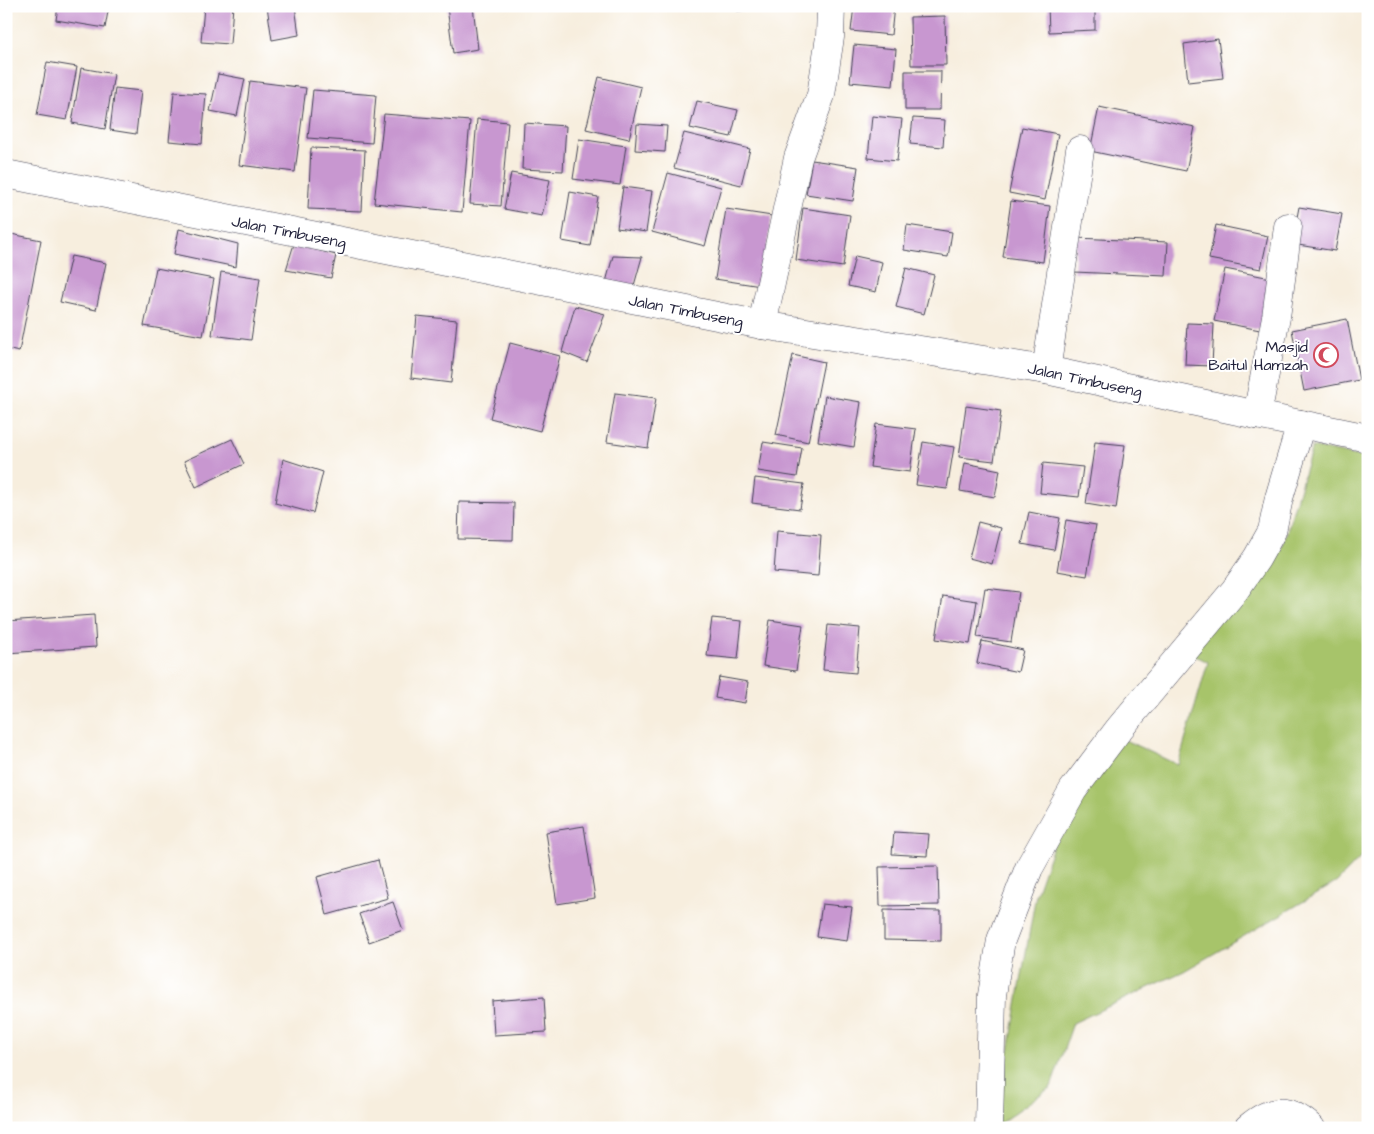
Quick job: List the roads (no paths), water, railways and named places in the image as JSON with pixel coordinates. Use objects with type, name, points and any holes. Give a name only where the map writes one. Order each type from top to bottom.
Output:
[{"type":"street","points":[[762,325],[798,158],[822,95],[830,37],[831,6]]},
{"type":"street","points":[[1046,370],[1080,150]]},
{"type":"street","name":"Jalan Timbuseng","points":[[6,174],[762,325],[1046,370],[1368,438]]},
{"type":"street","points":[[1257,416],[1276,316],[1288,227]]},
{"type":"street","points":[[989,1128],[992,995],[996,968],[1001,940],[1029,868],[1073,790],[1119,729],[1235,590],[1257,558],[1272,531],[1279,498],[1301,424]]},
{"type":"street","points":[[1248,1128],[1268,1115],[1283,1112],[1294,1115],[1311,1128]]},
{"type":"place","name":"Masjid Baitul Hamzah","points":[[1326,355]]}]
